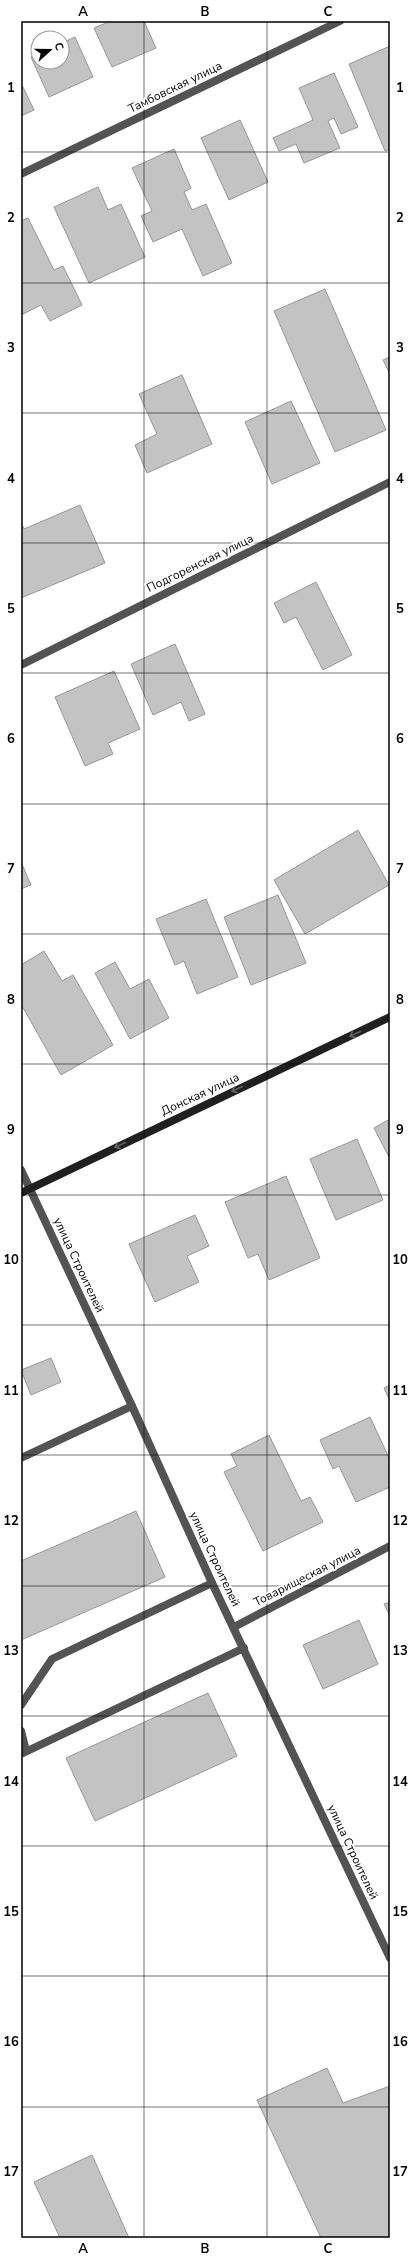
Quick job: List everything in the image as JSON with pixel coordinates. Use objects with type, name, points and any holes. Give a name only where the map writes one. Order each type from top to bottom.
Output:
[{"type":"street","name":"Тамбовская улица","points":[[21,174],[340,21]]},
{"type":"street","name":"Подгоренская улица","points":[[21,665],[390,482]]},
{"type":"street","name":"Донская улица","points":[[21,1193],[390,1017]]},
{"type":"street","name":"улица Строителей","points":[[21,1170],[132,1406],[212,1583],[390,1958]]},
{"type":"street","points":[[21,1458],[132,1406]]},
{"type":"street","name":"Товарищеская улица","points":[[234,1627],[390,1546]]},
{"type":"street","points":[[21,1705],[52,1659],[212,1583]]},
{"type":"street","points":[[21,1731],[23,1752],[244,1648]]},
{"type":"building","points":[[111,21],[144,21],[156,48],[112,67],[94,28]]},
{"type":"building","points":[[75,37],[93,77],[49,97],[37,70],[70,70],[70,39]]},
{"type":"building","points":[[390,46],[390,149],[385,151],[349,64]]},
{"type":"building","points":[[334,73],[358,127],[341,134],[334,118],[328,121],[340,148],[304,163],[296,144],[279,151],[273,138],[313,120],[299,88]]},
{"type":"building","points":[[21,83],[34,110],[21,116]]},
{"type":"building","points":[[240,120],[268,182],[229,200],[201,138]]},
{"type":"building","points":[[174,149],[191,188],[184,192],[192,210],[206,204],[232,263],[203,276],[182,229],[153,242],[141,216],[152,211],[132,168]]},
{"type":"building","points":[[98,187],[108,210],[121,204],[145,257],[89,283],[54,207]]},
{"type":"building","points":[[28,218],[54,270],[63,266],[82,305],[50,321],[41,305],[21,315],[21,221]]},
{"type":"building","points":[[325,289],[386,430],[335,452],[274,311]]},
{"type":"building","points":[[390,357],[390,374],[383,360]]},
{"type":"building","points":[[182,375],[212,444],[147,473],[135,445],[157,434],[139,394]]},
{"type":"building","points":[[291,401],[320,463],[272,484],[245,422]]},
{"type":"building","points":[[80,505],[105,563],[21,598],[21,522],[24,529]]},
{"type":"building","points":[[316,582],[352,655],[323,670],[296,617],[284,623],[274,603]]},
{"type":"building","points":[[175,644],[205,714],[189,721],[181,702],[153,715],[131,664]]},
{"type":"building","points":[[114,671],[140,729],[108,743],[113,754],[85,766],[55,697]]},
{"type":"building","points":[[358,830],[389,885],[305,934],[274,880]]},
{"type":"building","points":[[21,862],[31,885],[21,889]]},
{"type":"building","points":[[278,895],[306,963],[251,985],[224,917]]},
{"type":"building","points":[[206,899],[238,977],[197,994],[184,961],[175,965],[156,919]]},
{"type":"building","points":[[44,951],[62,981],[73,975],[113,1045],[61,1075],[21,1004],[21,965]]},
{"type":"building","points":[[115,962],[130,989],[149,979],[169,1018],[130,1039],[95,973]]},
{"type":"building","points":[[390,1119],[390,1159],[374,1128]]},
{"type":"building","points":[[357,1139],[383,1200],[336,1220],[310,1159]]},
{"type":"building","points":[[286,1176],[320,1258],[269,1280],[258,1254],[248,1258],[225,1202]]},
{"type":"building","points":[[195,1215],[209,1246],[187,1256],[199,1282],[155,1302],[129,1244]]},
{"type":"building","points":[[51,1358],[61,1382],[31,1395],[21,1370]]},
{"type":"building","points":[[390,1385],[390,1401],[384,1388]]},
{"type":"building","points":[[370,1417],[390,1460],[390,1487],[356,1502],[339,1466],[333,1469],[320,1440]]},
{"type":"building","points":[[269,1435],[301,1501],[310,1497],[323,1522],[263,1551],[224,1472],[237,1466],[231,1454]]},
{"type":"building","points":[[136,1511],[165,1577],[21,1640],[21,1561]]},
{"type":"building","points":[[390,1602],[390,1616],[384,1604]]},
{"type":"building","points":[[359,1620],[378,1664],[323,1689],[303,1645]]},
{"type":"building","points":[[208,1693],[237,1756],[95,1821],[66,1758]]},
{"type":"building","points":[[327,2068],[343,2103],[390,2086],[390,2238],[321,2238],[257,2100]]},
{"type":"building","points":[[92,2155],[129,2238],[60,2238],[34,2182]]}]
